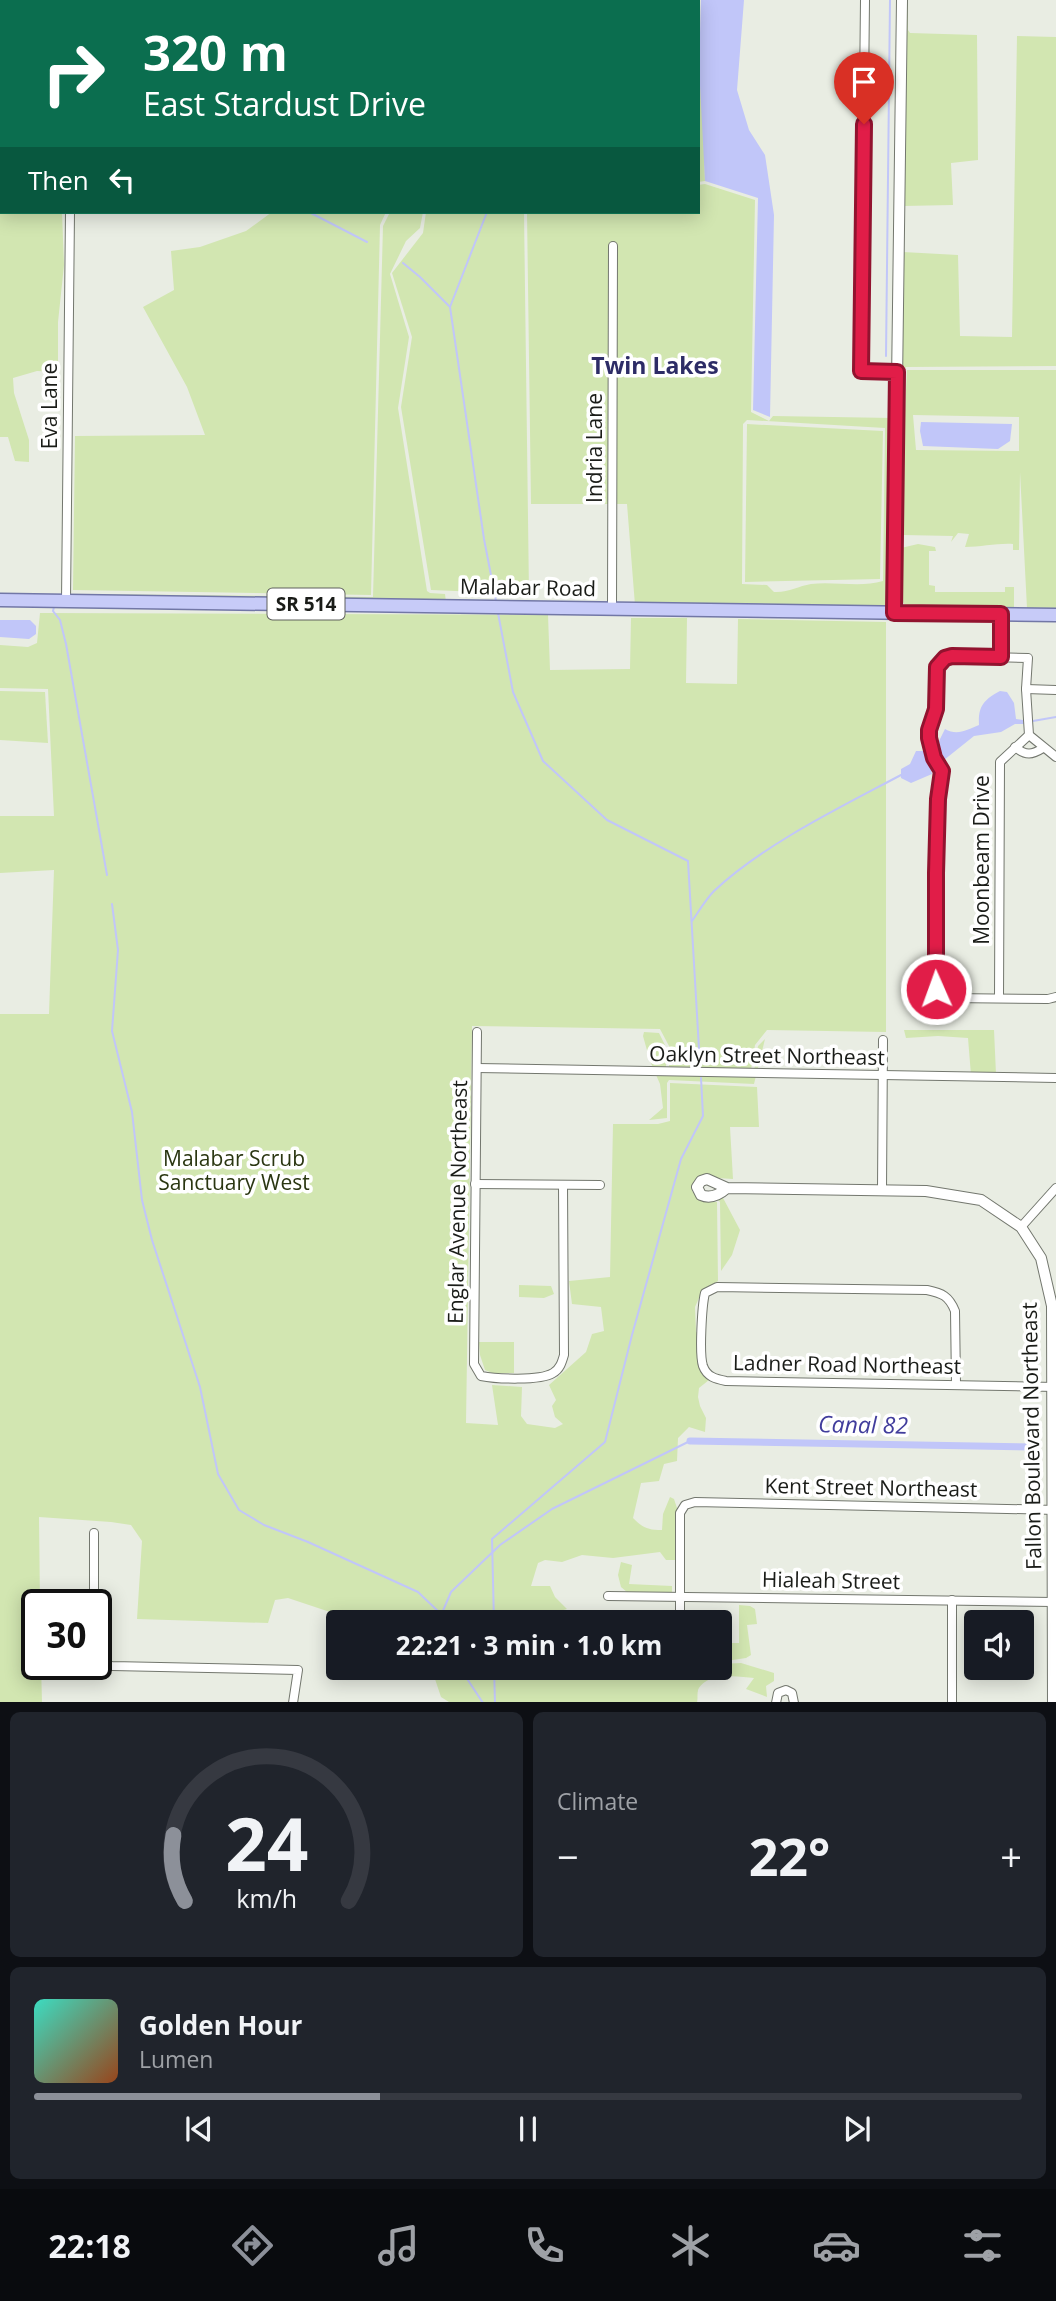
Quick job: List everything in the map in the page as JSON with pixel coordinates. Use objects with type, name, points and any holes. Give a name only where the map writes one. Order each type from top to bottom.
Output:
[{"type":"main road","name":"Malabar Road","points":[[0,600],[1056,615]]},
{"type":"street","points":[[865,0],[861,371],[897,372]]},
{"type":"street","points":[[894,613],[902,0]]},
{"type":"street","name":"Eva Lane","points":[[66,601],[70,214]]},
{"type":"street","name":"Indria Lane","points":[[612,608],[613,246]]},
{"type":"street","points":[[1001,614],[1001,657]]},
{"type":"street","points":[[1056,757],[1029,735],[1026,689],[1028,658],[952,656],[940,661],[937,667],[936,709],[929,730],[936,761],[942,771],[938,799],[936,860],[935,985],[939,993],[948,998],[1056,997]]},
{"type":"street","points":[[1026,689],[1056,690]]},
{"type":"street","name":"Moonbeam Drive","points":[[999,998],[1000,762],[1029,735]]},
{"type":"street","points":[[1015,747],[1032,755],[1043,748]]},
{"type":"street","name":"Englar Avenue Northeast","points":[[477,1032],[474,1364],[477,1372],[486,1377],[535,1378],[551,1374],[561,1364],[564,1354],[563,1185]]},
{"type":"street","points":[[881,1189],[883,1041]]},
{"type":"street","name":"Oaklyn Street Northeast","points":[[477,1068],[1056,1078]]},
{"type":"street","points":[[475,1184],[600,1185]]},
{"type":"street","name":"Fallon Boulevard Northeast","points":[[727,1188],[926,1191],[981,1200],[1021,1227],[1041,1258],[1052,1306],[1055,1387],[1053,1702]]},
{"type":"street","points":[[1021,1227],[1056,1188]]},
{"type":"street","name":"Ladner Road Northeast","points":[[956,1384],[955,1311],[951,1302],[940,1293],[927,1290],[717,1287],[705,1293],[701,1306],[703,1367],[713,1378],[726,1381],[1055,1387]]},
{"type":"street","name":"Kent Street Northeast","points":[[680,1597],[680,1513],[685,1505],[695,1502],[1054,1510]]},
{"type":"street","points":[[94,1533],[94,1589]]},
{"type":"street","name":"Hialeah Street","points":[[608,1595],[1054,1602]]},
{"type":"street","points":[[680,1597],[680,1610]]},
{"type":"street","points":[[952,1601],[952,1702]]},
{"type":"street","points":[[112,1666],[298,1670],[293,1702]]},
{"type":"street","points":[[776,1702],[778,1693],[786,1690],[794,1696],[794,1702]]},
{"type":"green space","points":[[906,0],[910,33],[977,35],[978,160],[951,163],[953,205],[903,206]]},
{"type":"green space","points":[[700,30],[705,181],[700,182]]},
{"type":"green space","points":[[1017,36],[1056,37],[1056,366],[906,367],[903,412],[903,252],[958,255],[960,336],[1012,337]]},
{"type":"green space","points":[[705,184],[755,200],[751,412],[769,421],[773,416],[893,418],[890,609],[635,605],[627,504],[531,504],[527,214],[700,214],[700,185]],"holes":[[[747,420],[885,428],[883,581],[865,584],[811,584],[779,592],[774,592],[767,585],[742,584],[743,424]]]},
{"type":"green space","points":[[0,214],[62,214],[64,265],[58,322],[58,372],[37,371],[13,378],[14,393],[29,440],[29,462],[15,461],[8,437],[0,437]]},
{"type":"green space","points":[[269,214],[385,214],[380,225],[371,595],[73,590],[75,436],[205,435],[187,387],[143,307],[174,290],[171,251],[200,247],[246,231]]},
{"type":"green space","points":[[389,214],[423,214],[420,228],[406,241],[390,274],[409,337],[398,408],[427,591],[445,594],[446,602],[108,597],[84,594],[373,597],[383,226]]},
{"type":"green space","points":[[426,214],[524,214],[529,594],[431,590],[401,407],[412,337],[392,273],[423,233]]},
{"type":"green space","points":[[907,370],[1056,370],[1056,608],[1027,608],[1020,472],[1019,550],[1013,550],[1013,544],[965,547],[969,534],[958,533],[951,542],[953,536],[903,535],[899,531]],"holes":[[[913,415],[1019,417],[1019,451],[916,450]]]},
{"type":"green space","points":[[747,424],[883,431],[880,579],[745,582]]},
{"type":"green space","points":[[918,544],[935,547],[936,551],[929,551],[929,585],[935,586],[935,592],[1005,592],[1005,587],[1014,587],[1014,608],[906,607],[899,596],[901,548]]},
{"type":"green space","name":"Malabar Scrub Sanctuary West","points":[[40,613],[548,615],[550,670],[630,669],[631,618],[687,618],[686,683],[737,684],[738,619],[886,622],[886,1032],[767,1030],[755,1045],[751,1070],[669,1067],[669,1046],[660,1029],[472,1026],[466,1423],[498,1425],[492,1385],[522,1387],[521,1416],[527,1424],[555,1428],[563,1424],[555,1417],[552,1406],[556,1400],[549,1385],[586,1352],[592,1334],[604,1331],[601,1307],[572,1304],[569,1281],[610,1277],[613,1124],[658,1124],[670,1121],[670,1083],[757,1087],[759,1127],[730,1127],[733,1179],[701,1177],[694,1181],[692,1191],[701,1201],[717,1202],[718,1281],[702,1291],[695,1307],[701,1369],[709,1380],[699,1388],[698,1397],[706,1418],[705,1432],[689,1427],[678,1438],[677,1461],[664,1464],[659,1481],[641,1483],[633,1518],[646,1528],[662,1530],[663,1514],[670,1497],[674,1499],[677,1508],[676,1560],[666,1560],[660,1552],[613,1558],[582,1555],[562,1562],[545,1560],[538,1563],[531,1586],[550,1586],[555,1597],[567,1609],[564,1610],[326,1611],[288,1598],[275,1600],[268,1623],[137,1619],[142,1541],[131,1525],[39,1517],[40,1589],[21,1589],[21,1680],[41,1680],[42,1702],[0,1702],[0,1014],[49,1014],[54,870],[0,873],[0,816],[54,816],[48,689],[0,688],[0,645],[28,647],[37,643]]},
{"type":"green space","points":[[0,691],[45,692],[48,743],[0,740]]},
{"type":"green space","points":[[904,1030],[994,1030],[996,1074],[971,1075],[968,1038],[906,1038]]},
{"type":"green space","points":[[644,1032],[659,1033],[666,1047],[666,1069],[754,1071],[758,1046],[765,1039],[754,1084],[669,1080],[667,1118],[649,1120],[663,1108],[660,1084],[650,1061]]},
{"type":"green space","points":[[722,1196],[740,1230],[732,1255],[721,1271],[720,1202],[717,1199]]},
{"type":"green space","points":[[519,1285],[551,1286],[554,1294],[544,1298],[519,1297]]},
{"type":"green space","points":[[479,1342],[514,1342],[514,1373],[492,1373],[485,1370]]},
{"type":"green space","points":[[621,1562],[632,1565],[629,1584],[672,1586],[672,1594],[627,1592],[621,1587],[618,1575]]},
{"type":"green space","points":[[739,1605],[750,1606],[755,1609],[757,1624],[747,1625],[751,1655],[732,1660],[732,1643],[739,1643]]},
{"type":"green space","points":[[732,1663],[741,1663],[774,1673],[774,1681],[766,1686],[767,1697],[746,1689],[754,1678],[732,1676]]},
{"type":"green space","points":[[435,1680],[708,1680],[698,1690],[697,1702],[449,1702],[441,1697]]},
{"type":"water","points":[[701,0],[744,0],[737,90],[749,130],[765,155],[774,215],[770,417],[753,410],[758,198],[705,181]]},
{"type":"water","points":[[921,422],[1012,424],[1010,441],[998,449],[923,446]]},
{"type":"water","points":[[0,620],[30,620],[36,626],[36,634],[29,639],[0,637]]},
{"type":"water","points":[[1000,691],[1007,692],[1014,703],[1016,719],[1023,720],[1024,724],[1015,724],[1001,732],[974,736],[944,760],[940,758],[938,743],[945,729],[958,732],[979,725],[979,713],[983,705]]},
{"type":"water","points":[[916,751],[926,751],[932,774],[911,783],[901,778],[901,769],[910,764]]},
{"type":"waterway","points":[[886,356],[890,0]]},
{"type":"waterway","points":[[313,214],[367,242]]},
{"type":"waterway","points":[[486,214],[450,307],[484,539],[496,601]]},
{"type":"waterway","points":[[403,263],[450,307]]},
{"type":"waterway","points":[[54,607],[53,611],[60,620],[66,644],[107,875]]},
{"type":"waterway","points":[[498,613],[513,692],[543,761],[607,820],[688,861],[700,1066]]},
{"type":"waterway","points":[[1033,721],[1056,717]]},
{"type":"waterway","points":[[928,764],[933,761]]},
{"type":"waterway","points":[[692,921],[714,891],[756,858],[804,827],[901,775]]},
{"type":"waterway","points":[[112,904],[118,950],[112,1031],[132,1112],[142,1200],[152,1240],[200,1387],[218,1474],[239,1510],[264,1525],[418,1592],[437,1610]]},
{"type":"waterway","points":[[494,1610],[492,1539],[605,1442],[681,1159],[703,1116],[701,1078]]},
{"type":"waterway","points":[[443,1610],[451,1592],[500,1545],[552,1509],[690,1441]]},
{"type":"waterway","name":"Canal 82","points":[[690,1441],[1036,1447]]},
{"type":"waterway","points":[[468,1680],[482,1702]]},
{"type":"waterway","points":[[494,1680],[495,1702]]},
{"type":"district","name":"Twin Lakes","points":[[655,366]]},
{"type":"route","points":[[864,124],[861,371],[897,372],[894,613],[1001,614],[1001,657],[952,656],[940,661],[937,667],[936,709],[929,730],[934,758],[942,771],[938,799],[936,989]]}]
